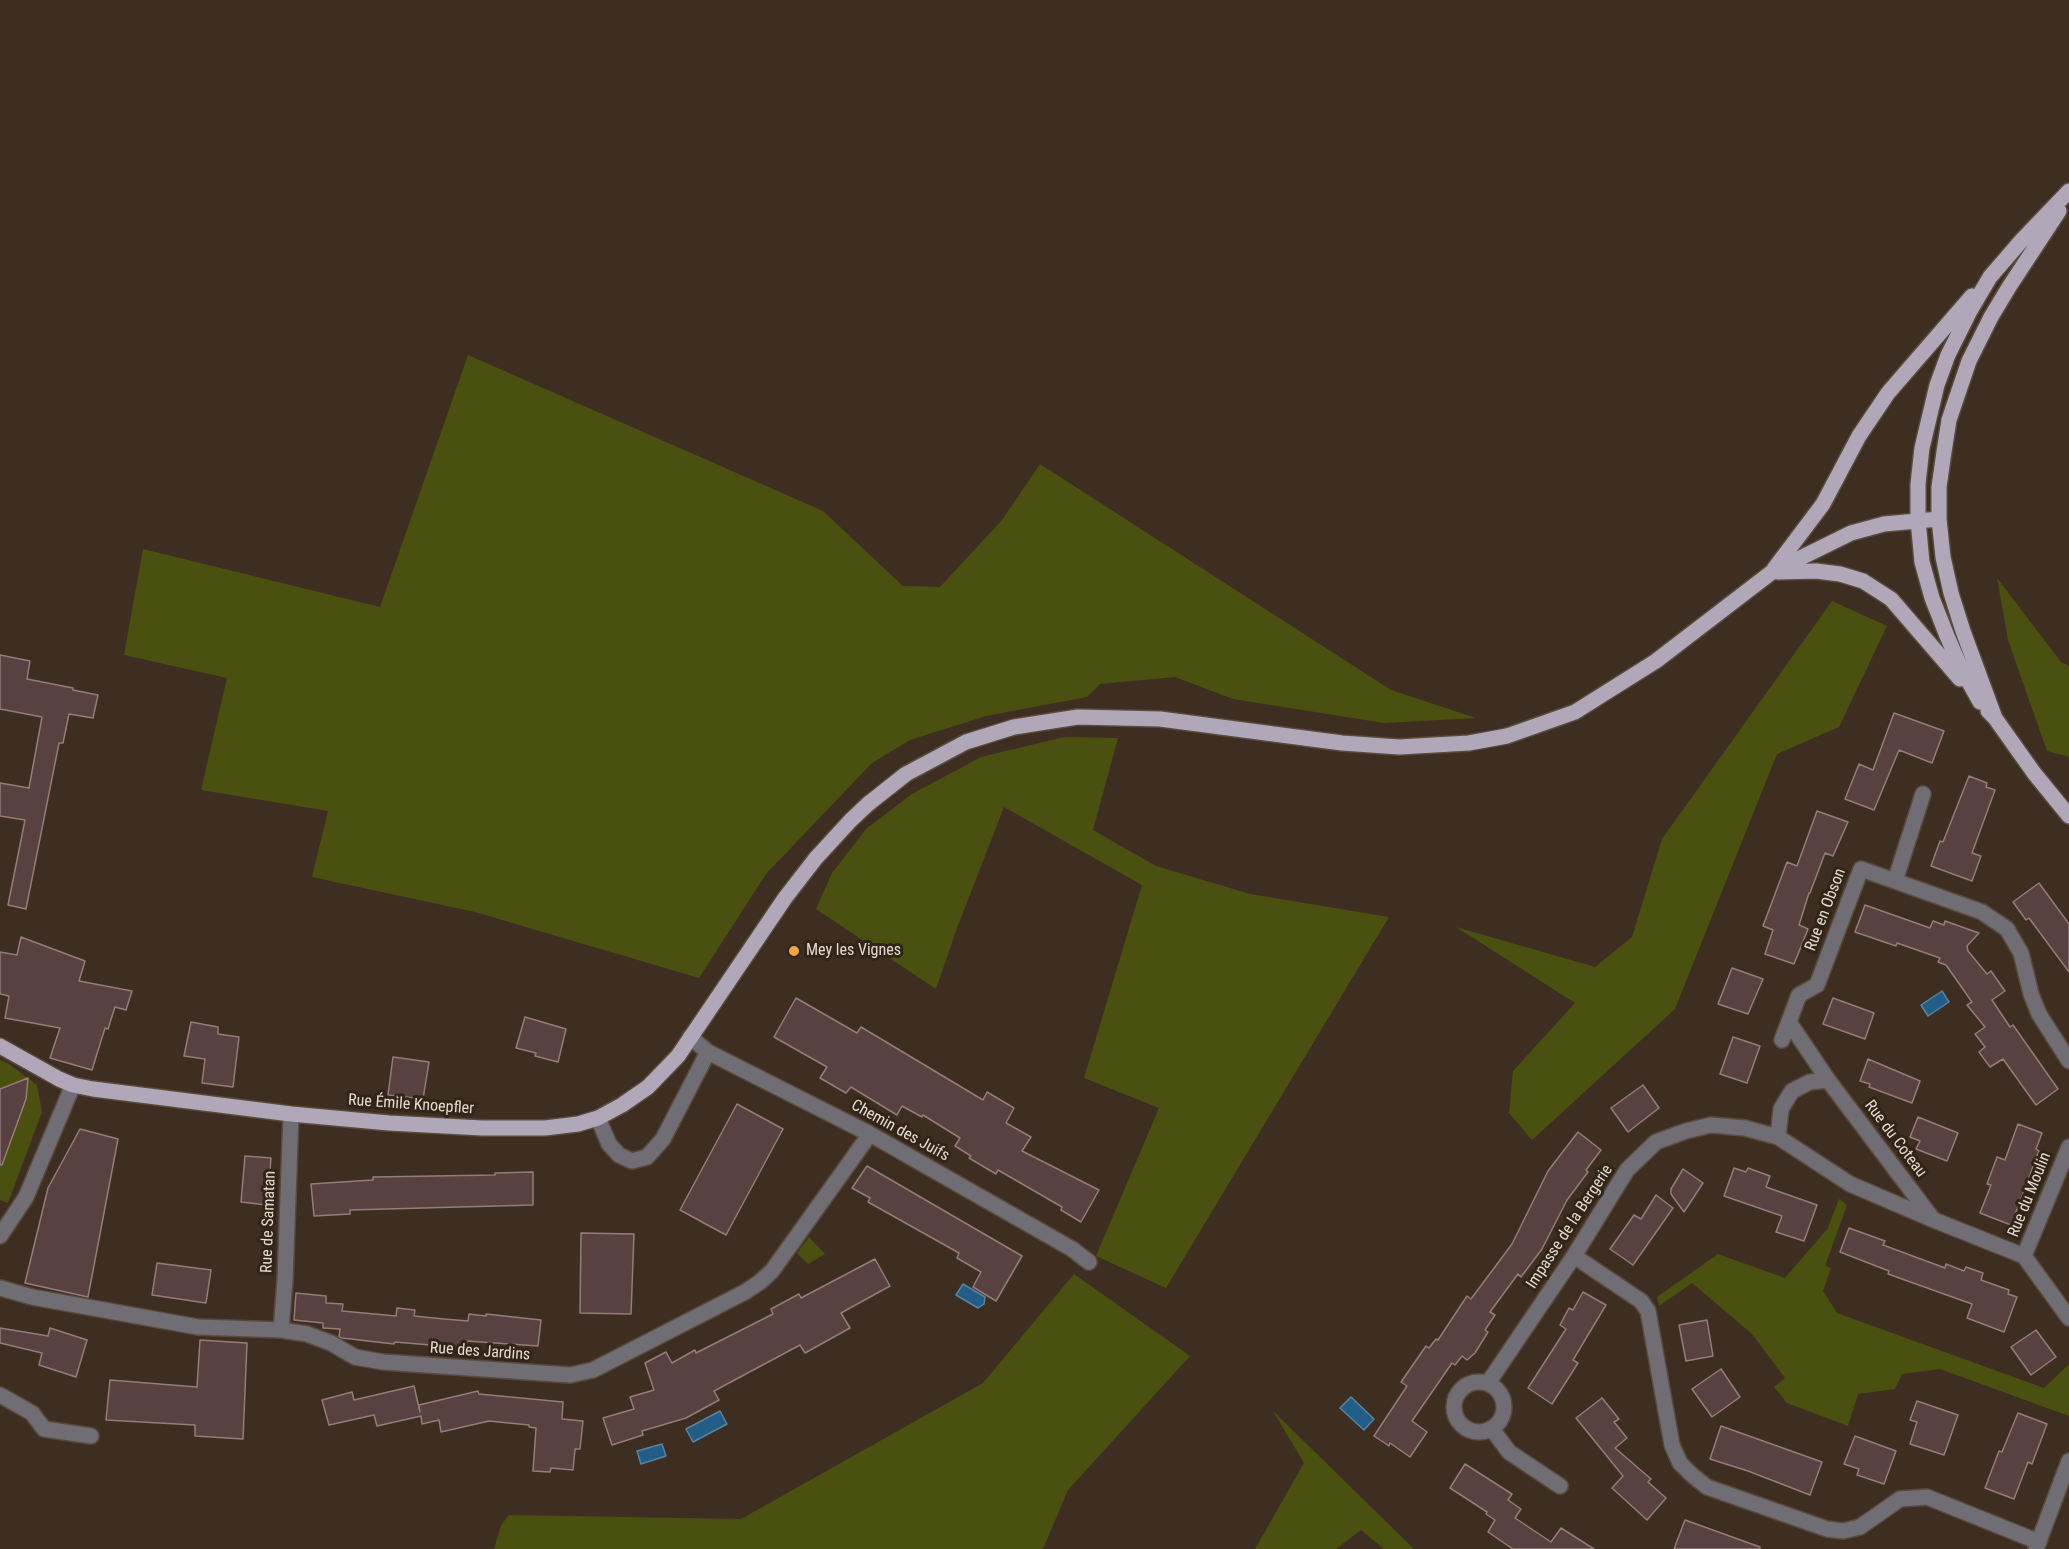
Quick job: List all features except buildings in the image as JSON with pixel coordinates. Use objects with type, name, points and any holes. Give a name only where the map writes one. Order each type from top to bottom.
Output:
[{"type":"main road","points":[[1772,572],[1823,504],[1859,436],[1888,393],[2022,240],[2069,191]]},
{"type":"main road","points":[[1995,718],[1951,593],[1943,557],[1939,519],[1939,487],[1949,420],[1970,361],[1991,317],[2009,287],[2069,196]]},
{"type":"main road","points":[[1980,702],[1959,666],[1932,598],[1922,562],[1918,520],[1918,484],[1922,448],[1937,385],[1965,320],[1990,277]]},
{"type":"main road","points":[[1772,572],[1851,533],[1884,524],[1939,519]]},
{"type":"main road","points":[[1772,572],[1816,571],[1840,574],[1863,581],[1891,599],[1995,718],[2034,774],[2069,816]]},
{"type":"main road","name":"Rue Émile Knoepfler","points":[[73,1085],[291,1114],[389,1123],[482,1128],[555,1128],[598,1118],[648,1087],[678,1056],[785,898],[816,858],[851,820],[906,774],[966,742],[1014,727],[1090,717],[1160,719],[1342,743],[1399,747],[1469,743],[1507,736],[1575,711],[1656,661],[1772,572]]},
{"type":"main road","points":[[0,1046],[73,1085]]},
{"type":"street","points":[[1895,881],[1923,794]]},
{"type":"street","name":"Rue en Obson","points":[[1782,1040],[1799,995],[1817,985],[1861,869],[1982,912],[2007,929],[2021,953],[2031,994],[2039,1014],[2069,1061]]},
{"type":"street","name":"Rue du Coteau","points":[[1789,1022],[1828,1080],[1934,1220]]},
{"type":"street","name":"Chemin des Juifs","points":[[690,1037],[708,1052],[870,1134],[1072,1250],[1089,1263]]},
{"type":"street","points":[[598,1118],[609,1144],[619,1155],[633,1161],[647,1157],[663,1139],[708,1052]]},
{"type":"street","points":[[1828,1080],[1810,1082],[1792,1091],[1781,1109],[1778,1137],[1850,1184],[2024,1256],[2069,1318]]},
{"type":"street","points":[[0,1236],[26,1197],[73,1085]]},
{"type":"street","name":"Rue de Samatan","points":[[281,1330],[291,1114]]},
{"type":"street","name":"Impasse de la Bergerie","points":[[1488,1383],[1574,1256],[1628,1170],[1656,1142],[1711,1125],[1745,1128],[1778,1137]]},
{"type":"street","name":"Rue des Jardins","points":[[0,1288],[32,1297],[198,1327],[281,1330],[308,1334],[331,1343],[355,1357],[383,1362],[570,1375],[593,1370],[746,1292],[760,1282],[772,1271],[870,1134]]},
{"type":"street","name":"Rue du Moulin","points":[[2024,1256],[2069,1147]]},
{"type":"street","points":[[1574,1256],[1641,1301],[1648,1311],[1672,1446],[1680,1463],[1707,1487],[1827,1529],[1843,1531],[1860,1527],[1900,1500],[1927,1497],[2038,1546],[2069,1461]]},
{"type":"street","points":[[1488,1383],[1503,1399],[1504,1410],[1500,1421],[1492,1429],[1476,1432],[1468,1430],[1456,1417],[1455,1398],[1469,1384],[1488,1383]]},
{"type":"street","points":[[0,1395],[32,1413],[44,1429],[91,1436]]},
{"type":"street","points":[[1492,1429],[1509,1452],[1560,1486]]},
{"type":"green space","points":[[468,355],[823,511],[903,586],[940,587],[1002,520],[1040,464],[1391,690],[1476,718],[1384,723],[1233,699],[1175,677],[1100,684],[1087,697],[986,716],[910,740],[872,763],[766,874],[699,978],[475,912],[312,877],[328,811],[201,790],[227,678],[124,655],[143,549],[380,607]]},
{"type":"green space","points":[[1997,578],[2061,662],[2069,666],[2069,757],[2047,751],[2008,640]]},
{"type":"green space","points":[[1832,601],[1887,626],[1839,727],[1777,754],[1675,1009],[1532,1140],[1509,1113],[1513,1071],[1575,1003],[1456,927],[1595,967],[1632,937],[1662,839]]},
{"type":"green space","points":[[1064,737],[1118,738],[1093,830],[1156,866],[1250,894],[1389,917],[1166,1288],[1096,1256],[1159,1108],[1084,1078],[1142,885],[1004,807],[936,989],[816,909],[832,873],[866,829],[912,794],[981,757]]},
{"type":"green space","points":[[0,1060],[37,1085],[42,1112],[8,1203],[0,1200]]},
{"type":"green space","points":[[1839,1199],[1847,1205],[1825,1266],[1831,1268],[1823,1291],[1837,1313],[2044,1388],[2069,1364],[2069,1416],[1940,1369],[1902,1374],[1895,1389],[1858,1394],[1848,1426],[1787,1403],[1774,1387],[1785,1378],[1752,1334],[1692,1283],[1659,1306],[1657,1297],[1718,1254],[1785,1278],[1828,1228]]},
{"type":"green space","points":[[809,1237],[825,1254],[808,1264],[797,1253]]},
{"type":"green space","points":[[1074,1274],[1190,1356],[1068,1490],[1043,1549],[494,1549],[501,1525],[509,1515],[741,1519],[983,1383]]},
{"type":"green space","points":[[1273,1411],[1414,1549],[1384,1549],[1361,1530],[1336,1549],[1255,1549],[1304,1463]]},
{"type":"water","points":[[1942,991],[1949,1002],[1928,1016],[1921,1005]]},
{"type":"water","points":[[963,1284],[985,1297],[984,1304],[978,1308],[956,1295]]},
{"type":"water","points":[[1351,1397],[1374,1419],[1364,1430],[1340,1408]]},
{"type":"water","points":[[720,1411],[727,1424],[693,1442],[686,1429]]},
{"type":"water","points":[[662,1444],[666,1456],[641,1464],[637,1451]]},
{"type":"place","name":"Mey les Vignes","points":[[794,951]]}]
